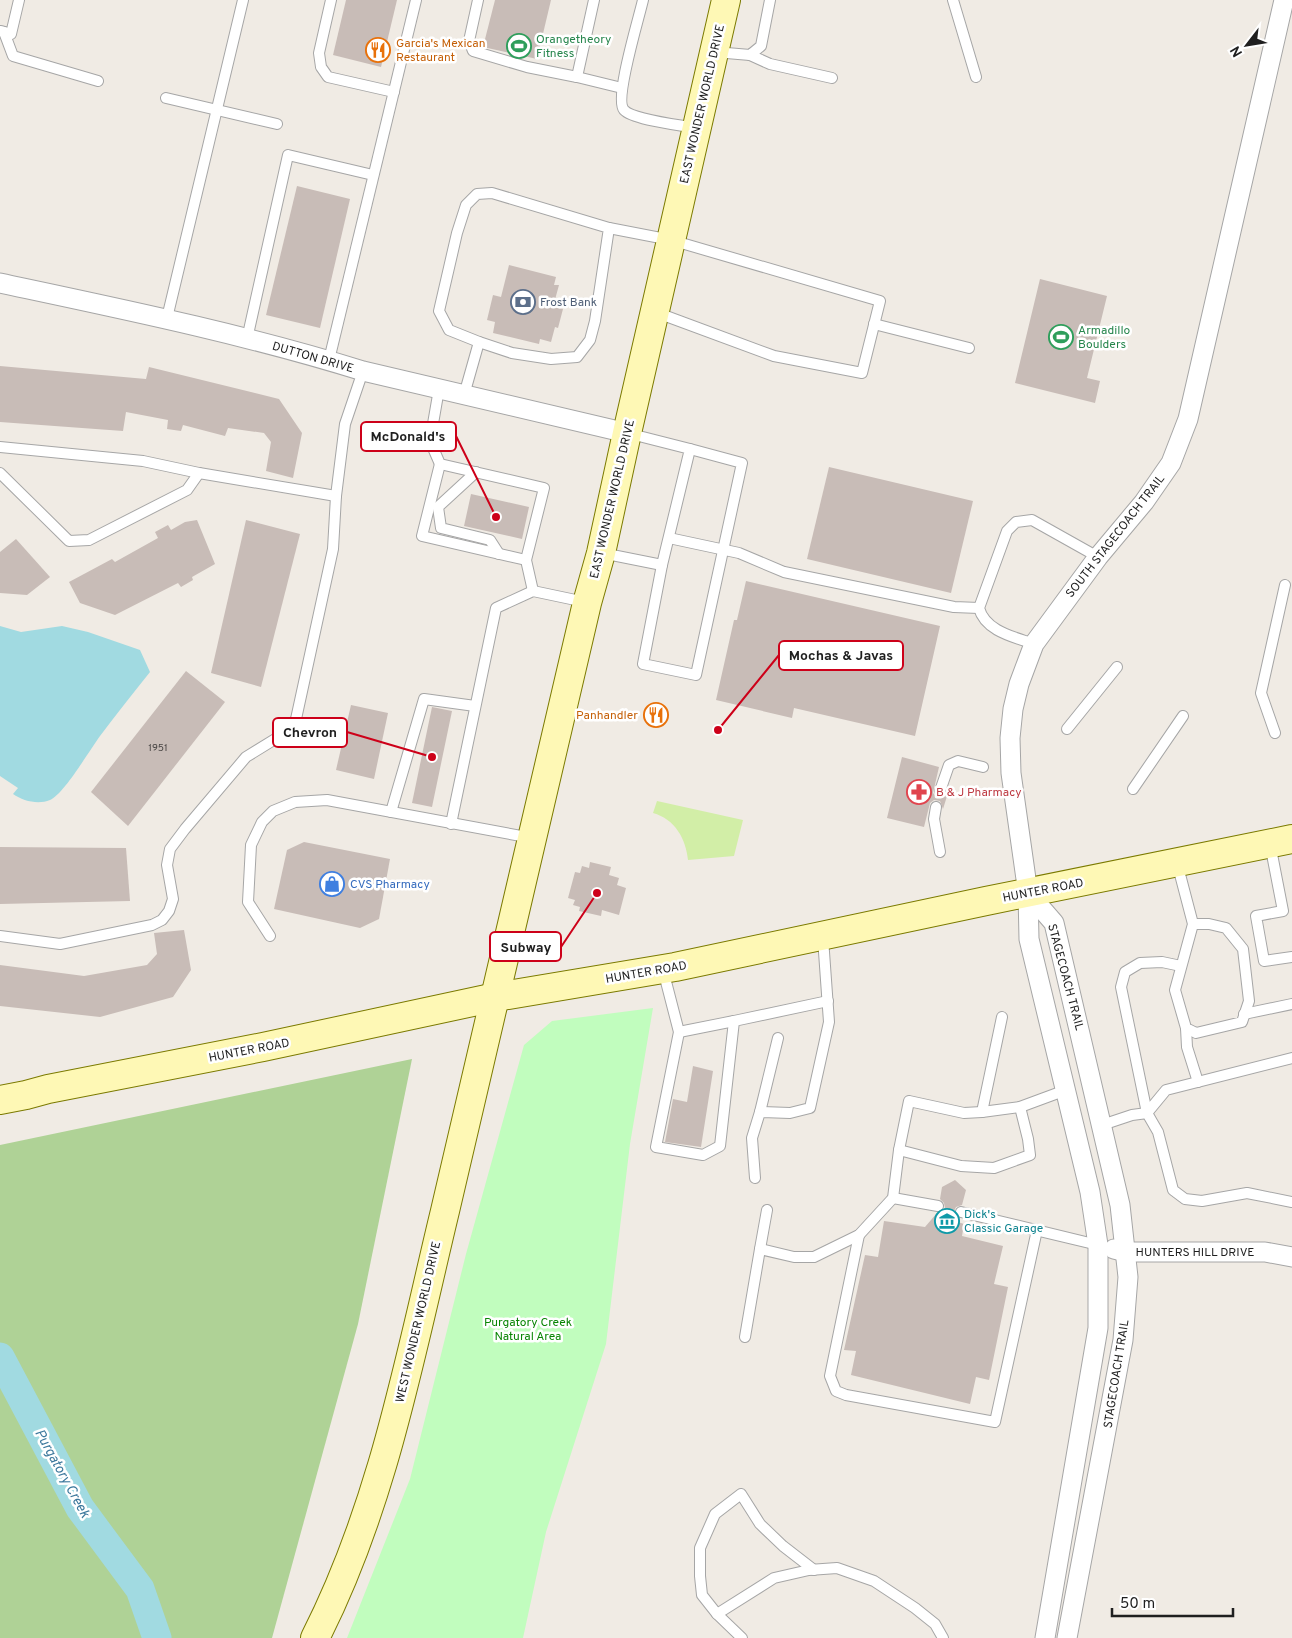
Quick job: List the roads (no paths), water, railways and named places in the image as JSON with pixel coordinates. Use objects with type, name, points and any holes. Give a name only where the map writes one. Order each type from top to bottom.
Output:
[{"type":"main road","name":"EAST WONDER WORLD DRIVE","points":[[496,997],[587,603],[601,553],[726,0]]},
{"type":"main road","name":"HUNTER ROAD","points":[[0,1100],[26,1096],[66,1085],[273,1045],[496,997],[663,969],[1281,841]]},
{"type":"main road","name":"WEST WONDER WORLD DRIVE","points":[[315,1638],[361,1530],[388,1450],[496,997]]},
{"type":"street","name":"SOUTH STAGECOACH TRAIL","points":[[1028,893],[1011,773],[1010,738],[1013,709],[1019,684],[1034,644],[1098,557],[1144,502],[1171,463],[1186,427],[1284,0]]},
{"type":"street","name":"DUTTON DRIVE","points":[[0,283],[167,318],[329,360],[363,371],[627,433]]},
{"type":"street","name":"STAGECOACH TRAIL","points":[[1028,893],[1029,939],[1090,1192],[1098,1245],[1098,1328],[1045,1638]]},
{"type":"street","name":"STAGECOACH TRAIL","points":[[1028,893],[1054,923],[1120,1205],[1128,1277],[1123,1340],[1066,1638]]},
{"type":"street","name":"HUNTERS HILL DRIVE","points":[[1098,1245],[1126,1252],[1265,1252],[1292,1257]]},
{"type":"lane","points":[[2,32],[10,34],[19,0]]},
{"type":"lane","points":[[167,318],[243,0]]},
{"type":"lane","points":[[331,0],[319,53],[321,67],[328,77],[394,92]]},
{"type":"lane","points":[[329,360],[416,0]]},
{"type":"lane","points":[[478,0],[469,41],[473,51],[526,67],[622,88]]},
{"type":"lane","points":[[577,77],[594,0]]},
{"type":"lane","points":[[643,0],[622,88],[624,110],[637,117],[697,128]]},
{"type":"lane","points":[[750,55],[761,46],[770,0]]},
{"type":"lane","points":[[953,0],[976,77]]},
{"type":"lane","points":[[2,32],[13,56],[98,81]]},
{"type":"lane","points":[[714,52],[750,55],[770,64],[832,78]]},
{"type":"lane","points":[[166,98],[277,124]]},
{"type":"lane","points":[[247,339],[288,154],[373,176]]},
{"type":"lane","points":[[609,228],[595,321],[590,340],[577,357],[551,360],[512,353],[449,330],[439,311],[457,233],[466,205],[477,194],[492,193],[609,228],[671,240],[880,301],[862,373],[774,356],[654,312]]},
{"type":"lane","points":[[874,324],[969,348]]},
{"type":"lane","points":[[464,395],[479,342]]},
{"type":"lane","points":[[0,936],[60,944],[152,925],[162,920],[169,911],[172,899],[167,866],[170,850],[185,829],[246,757],[285,732],[296,719],[333,549],[336,496],[345,424],[363,371]]},
{"type":"lane","points":[[439,389],[430,441],[440,464],[422,536],[526,560]]},
{"type":"lane","points":[[627,433],[690,449],[742,463],[696,675],[643,664],[662,565],[690,449]]},
{"type":"lane","points":[[0,447],[143,461],[199,473],[336,496]]},
{"type":"lane","points":[[440,464],[544,488],[526,560],[533,591]]},
{"type":"lane","points":[[476,472],[438,507],[441,528],[490,540],[499,554]]},
{"type":"lane","points":[[0,473],[69,541],[89,540],[187,490],[199,473]]},
{"type":"lane","points":[[1034,644],[997,631],[981,617],[979,608],[1008,531],[1016,522],[1032,520],[1098,557]]},
{"type":"lane","points":[[669,538],[739,553],[784,572],[954,607],[979,608]]},
{"type":"lane","points":[[601,553],[662,565]]},
{"type":"lane","points":[[1275,733],[1261,694],[1285,585]]},
{"type":"lane","points":[[451,824],[496,608],[533,591],[587,603]]},
{"type":"lane","points":[[1067,730],[1117,667]]},
{"type":"lane","points":[[391,812],[424,699],[476,706]]},
{"type":"lane","points":[[1133,789],[1183,716]]},
{"type":"lane","points":[[940,790],[949,766],[958,761],[983,767]]},
{"type":"lane","points":[[270,936],[248,902],[251,845],[262,822],[273,811],[295,802],[327,800],[533,838]]},
{"type":"lane","points":[[936,807],[934,819],[940,852]]},
{"type":"lane","points":[[1281,841],[1283,911],[1256,916],[1264,961],[1292,956]]},
{"type":"lane","points":[[1177,863],[1193,924],[1175,990],[1186,1028],[1187,1047],[1198,1082]]},
{"type":"lane","points":[[1186,1028],[1196,1033],[1242,1022],[1249,1001],[1243,949],[1226,928],[1209,924],[1193,924]]},
{"type":"lane","points":[[760,1112],[790,1113],[810,1108],[829,1022],[823,936]]},
{"type":"lane","points":[[1181,966],[1162,962],[1140,963],[1125,972],[1122,987],[1147,1113],[1158,1132],[1173,1190],[1185,1199],[1202,1201],[1247,1193],[1292,1202]]},
{"type":"lane","points":[[663,969],[679,1032],[656,1147],[703,1155],[720,1146],[734,1021]]},
{"type":"lane","points":[[679,1032],[828,1001]]},
{"type":"lane","points":[[1244,1014],[1292,1004]]},
{"type":"lane","points":[[982,1112],[1002,1018]]},
{"type":"lane","points":[[755,1178],[752,1138],[778,1038]]},
{"type":"lane","points":[[1102,1125],[1132,1115],[1147,1113],[1166,1090],[1292,1058]]},
{"type":"lane","points":[[760,1249],[794,1257],[814,1257],[859,1235],[893,1198],[899,1150],[909,1101],[964,1113],[982,1112],[1020,1107],[1066,1090]]},
{"type":"lane","points":[[899,1150],[961,1166],[994,1168],[1030,1155],[1020,1107]]},
{"type":"lane","points":[[893,1198],[938,1206]]},
{"type":"lane","points":[[745,1337],[767,1210]]},
{"type":"lane","points":[[961,1212],[1098,1245]]},
{"type":"lane","points":[[859,1235],[830,1376],[836,1390],[846,1395],[995,1422],[1037,1230]]},
{"type":"lane","points":[[742,1638],[717,1614],[702,1595],[700,1548],[715,1514],[741,1494],[760,1524],[783,1546],[814,1570]]},
{"type":"lane","points":[[717,1614],[774,1578],[814,1570],[837,1568],[874,1581],[915,1608],[935,1624],[943,1638]]},
{"type":"water","points":[[0,626],[21,632],[62,626],[88,632],[140,650],[150,672],[100,736],[62,790],[50,800],[41,802],[31,801],[17,796],[13,794],[18,788],[0,776]]},
{"type":"waterway","name":"Purgatory Creek","points":[[0,1357],[80,1508],[140,1589],[157,1638]]},
{"type":"place","name":"Orangetheory Fitness","points":[[519,46]]},
{"type":"place","name":"Garcia's Mexican Restaurant","points":[[378,50]]},
{"type":"place","name":"Frost Bank","points":[[523,302]]},
{"type":"place","name":"Armadillo Boulders","points":[[1061,337]]},
{"type":"place","name":"McDonald's","points":[[496,517]]},
{"type":"place","name":"Panhandler","points":[[656,715]]},
{"type":"place","name":"Mochas & Javas","points":[[718,730]]},
{"type":"place","name":"Chevron","points":[[432,757]]},
{"type":"place","name":"B & J Pharmacy","points":[[919,792]]},
{"type":"place","name":"CVS Pharmacy","points":[[332,884]]},
{"type":"place","name":"Subway","points":[[597,893]]},
{"type":"place","name":"Dick's Classic Garage","points":[[947,1221]]},
{"type":"park label","name":"Purgatory Creek Natural Area","points":[[528,1329]]}]
